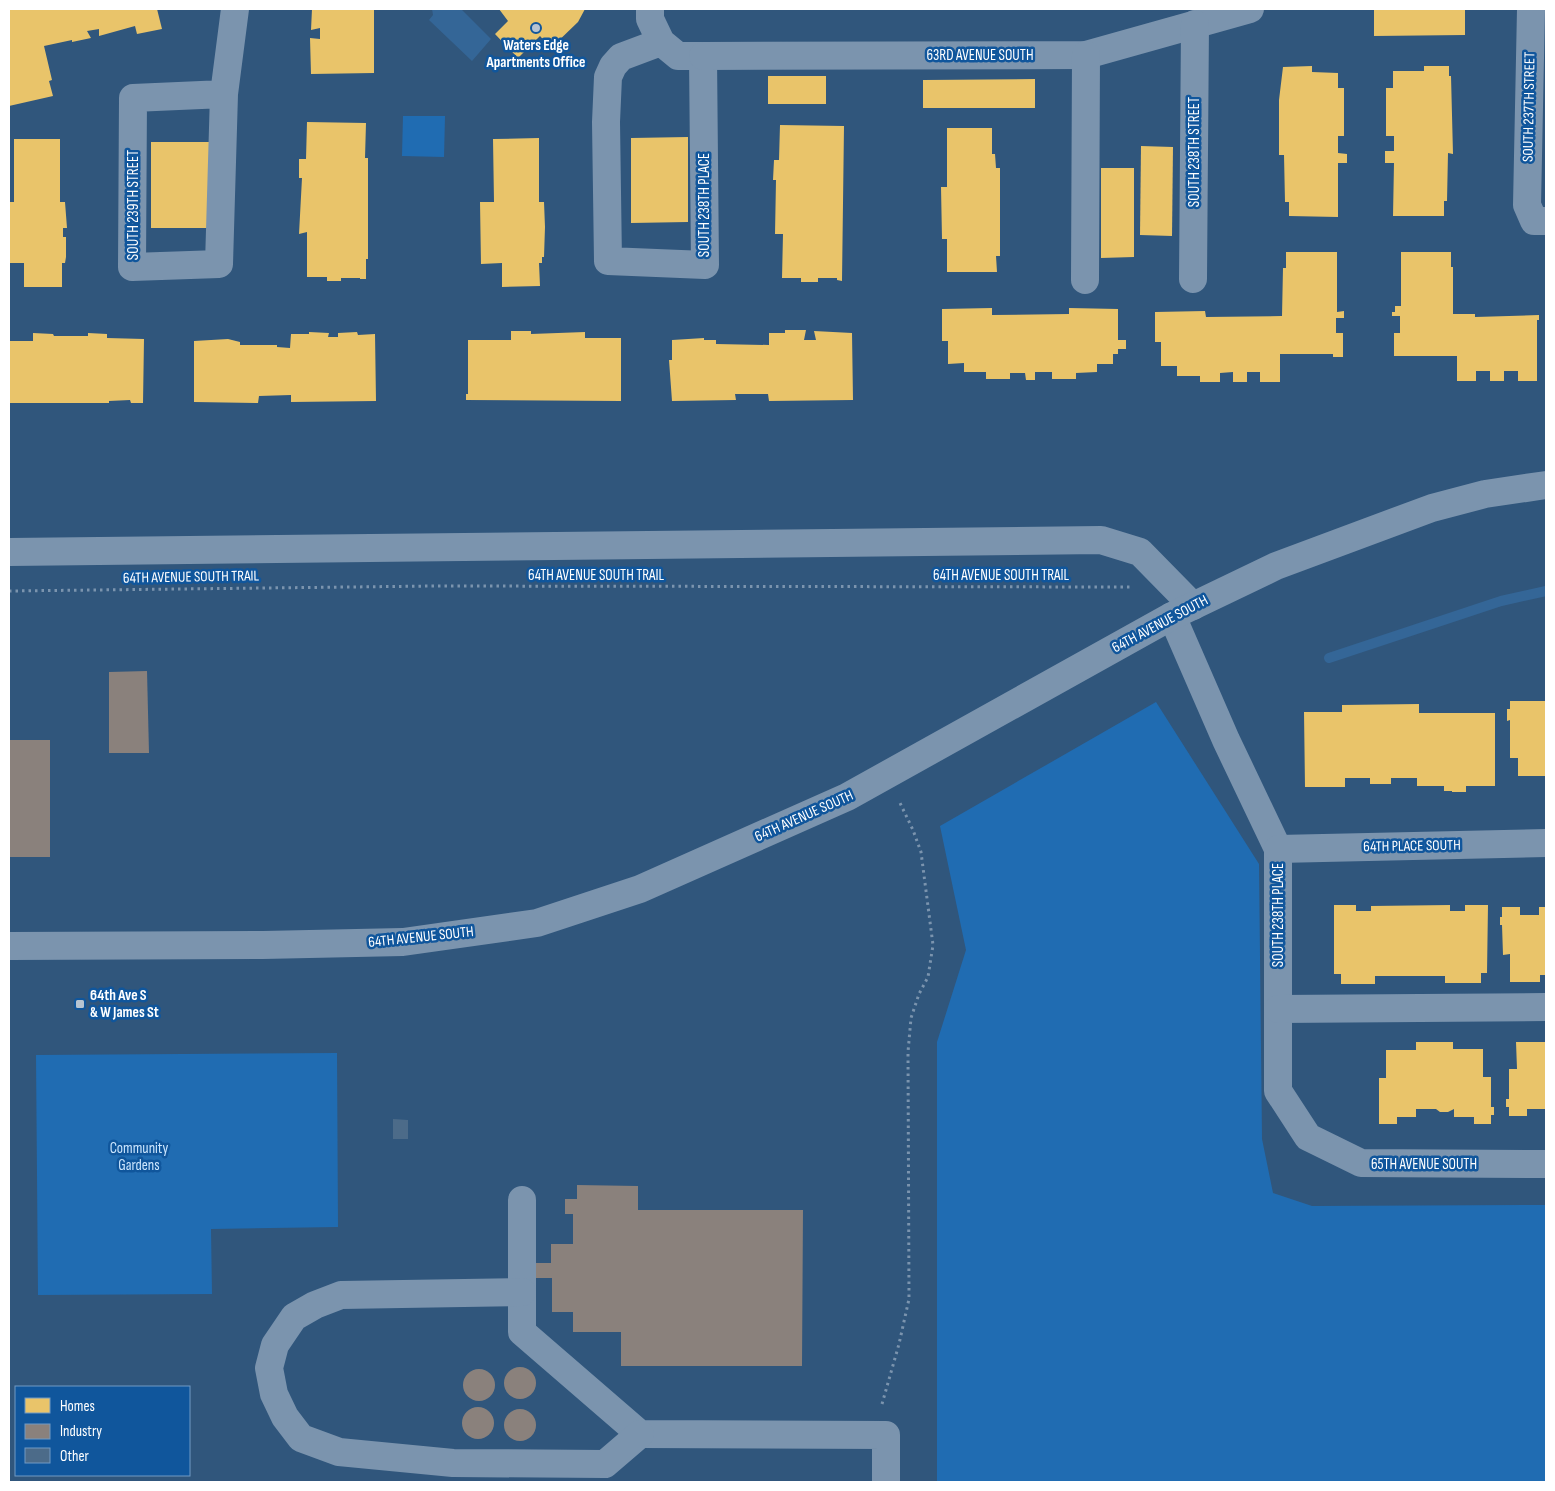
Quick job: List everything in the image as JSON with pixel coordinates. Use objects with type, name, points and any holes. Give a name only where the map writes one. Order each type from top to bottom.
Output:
[{"type":"street","name":"SOUTH 239TH STREET","points":[[224,94],[133,98],[132,267],[219,264],[224,94],[235,9]]},
{"type":"street","points":[[650,9],[650,19],[661,42],[678,56],[703,56]]},
{"type":"street","name":"63RD AVENUE SOUTH","points":[[703,56],[1086,55],[1250,9]]},
{"type":"street","name":"SOUTH 237TH STREET","points":[[1531,9],[1537,213]]},
{"type":"street","name":"SOUTH 238TH STREET","points":[[1194,279],[1195,24]]},
{"type":"street","name":"SOUTH 238TH PLACE","points":[[661,42],[621,57],[613,66],[608,77],[606,122],[608,261],[705,265],[703,56]]},
{"type":"street","points":[[1084,280],[1086,55]]},
{"type":"street","name":"64TH AVENUE SOUTH","points":[[9,946],[404,942],[537,923],[640,889],[847,797],[1183,611],[1276,566],[1432,508],[1485,494],[1546,485]]},
{"type":"street","points":[[9,552],[231,548],[806,545],[1101,540],[1140,552],[1183,611]]},
{"type":"street","name":"SOUTH 238TH PLACE","points":[[1183,611],[1226,740],[1278,849],[1278,1091],[1308,1138]]},
{"type":"street","name":"64TH PLACE SOUTH","points":[[1278,849],[1546,843]]},
{"type":"street","points":[[1278,1009],[1546,1007]]},
{"type":"street","name":"65TH AVENUE SOUTH","points":[[1308,1138],[1361,1163],[1546,1164]]},
{"type":"street","points":[[522,1200],[522,1332],[640,1434],[879,1435],[886,1482]]},
{"type":"street","points":[[522,1292],[341,1295],[315,1305],[294,1317],[275,1345],[269,1368],[274,1394],[285,1417],[301,1438],[339,1452],[452,1463],[605,1464],[640,1434]]},
{"type":"path","name":"64TH AVENUE SOUTH TRAIL","points":[[9,591],[435,586],[1128,586],[1135,589]]},
{"type":"path","points":[[879,1435],[909,1299],[908,1052],[911,1018],[919,994],[928,977],[933,945],[920,852],[914,830],[887,775]]},
{"type":"green space","points":[[403,116],[445,116],[444,157],[402,156]]},
{"type":"green space","points":[[1156,702],[1259,864],[1262,1139],[1273,1193],[1312,1206],[1546,1205],[1546,1482],[937,1482],[937,1042],[966,950],[940,826]]},
{"type":"green space","name":"Community Gardens","points":[[337,1053],[338,1227],[211,1229],[212,1294],[38,1295],[36,1055]]},
{"type":"shaded area","points":[[432,9],[461,9],[491,39],[472,61],[429,20],[433,15]]},
{"type":"building: Homes","points":[[9,9],[157,9],[162,29],[137,34],[135,26],[99,36],[99,29],[87,31],[91,38],[44,46],[52,80],[49,81],[53,96],[9,106]]},
{"type":"building: Homes","points":[[312,9],[374,9],[374,73],[311,74],[310,38],[320,39],[320,28],[311,30]]},
{"type":"building: Homes","name":"Waters Edge Apartments Office","points":[[499,9],[585,9],[578,22],[551,48],[540,36],[518,58],[495,34],[508,21]]},
{"type":"building: Homes","points":[[1374,9],[1465,9],[1465,35],[1374,36]]},
{"type":"building: Homes","points":[[1312,66],[1312,72],[1338,73],[1338,88],[1344,88],[1344,136],[1338,136],[1338,153],[1347,154],[1347,163],[1338,163],[1338,217],[1289,216],[1289,202],[1285,202],[1284,155],[1279,155],[1279,100],[1283,67]]},
{"type":"building: Homes","points":[[1424,66],[1449,66],[1449,76],[1451,76],[1453,154],[1448,153],[1447,201],[1444,201],[1444,216],[1393,216],[1394,163],[1385,163],[1385,151],[1394,151],[1394,136],[1386,136],[1386,88],[1393,88],[1393,71],[1424,71]]},
{"type":"building: Homes","points":[[768,76],[826,76],[826,104],[768,104]]},
{"type":"building: Homes","points":[[1035,79],[1035,108],[923,108],[923,80]]},
{"type":"building: Homes","points":[[307,122],[366,123],[365,158],[368,158],[368,259],[366,259],[366,279],[341,278],[341,281],[327,281],[327,277],[307,277],[307,232],[299,234],[302,178],[299,178],[299,159],[306,159]]},
{"type":"building: Homes","points":[[780,125],[844,126],[842,281],[837,280],[837,278],[818,278],[818,282],[801,282],[801,278],[782,278],[783,234],[775,234],[776,180],[773,180],[774,160],[779,160]]},
{"type":"building: Homes","points":[[947,128],[992,128],[992,154],[995,154],[996,168],[1000,168],[1000,256],[996,256],[997,272],[947,272],[947,239],[942,239],[941,187],[947,187]]},
{"type":"building: Homes","points":[[688,137],[688,222],[631,223],[631,138]]},
{"type":"building: Homes","points":[[539,138],[539,202],[544,202],[545,227],[544,257],[542,257],[542,263],[539,263],[540,286],[502,287],[502,263],[481,264],[480,202],[494,202],[493,139]]},
{"type":"building: Homes","points":[[14,139],[60,139],[60,202],[65,202],[67,228],[63,228],[63,237],[66,237],[66,257],[65,263],[62,263],[62,287],[24,287],[24,263],[9,263],[9,202],[14,202]]},
{"type":"building: Homes","points":[[151,142],[209,142],[209,228],[151,228]]},
{"type":"building: Homes","points":[[1141,146],[1173,147],[1172,236],[1140,235]]},
{"type":"building: Homes","points":[[1101,168],[1134,168],[1134,257],[1101,258]]},
{"type":"building: Homes","points":[[1286,252],[1337,252],[1337,312],[1344,311],[1344,318],[1336,318],[1336,333],[1343,333],[1343,357],[1333,357],[1333,354],[1280,354],[1280,382],[1260,382],[1260,372],[1247,372],[1247,382],[1233,382],[1233,372],[1220,373],[1220,382],[1200,382],[1200,376],[1177,376],[1177,366],[1161,366],[1161,342],[1155,342],[1155,312],[1205,311],[1206,317],[1282,316],[1283,268],[1286,268]]},
{"type":"building: Homes","points":[[1401,252],[1451,252],[1451,267],[1453,267],[1453,314],[1475,314],[1475,317],[1539,315],[1539,320],[1537,320],[1537,381],[1518,381],[1518,371],[1504,371],[1504,381],[1490,381],[1490,371],[1476,371],[1476,381],[1457,381],[1457,356],[1394,356],[1394,333],[1400,333],[1400,316],[1392,316],[1392,312],[1395,312],[1395,306],[1401,306]]},
{"type":"building: Homes","points":[[992,308],[992,315],[1069,314],[1069,308],[1118,309],[1118,340],[1126,340],[1126,349],[1118,349],[1118,354],[1113,354],[1113,364],[1097,364],[1097,372],[1076,373],[1076,379],[1052,379],[1052,372],[1035,372],[1035,380],[1026,380],[1025,373],[1010,373],[1010,379],[986,379],[986,372],[964,372],[964,363],[948,364],[948,341],[942,341],[942,309]]},
{"type":"building: Homes","points":[[785,330],[806,330],[804,340],[816,340],[814,331],[852,333],[853,400],[769,401],[768,394],[735,394],[736,400],[672,401],[669,360],[672,360],[672,340],[704,338],[704,340],[716,340],[716,344],[769,345],[769,333],[785,333]]},
{"type":"building: Homes","points":[[511,331],[531,331],[531,334],[585,332],[585,338],[621,338],[621,401],[466,400],[466,394],[468,394],[468,340],[511,340]]},
{"type":"building: Homes","points":[[309,332],[329,333],[328,337],[338,337],[338,333],[357,332],[358,335],[375,334],[376,401],[291,402],[291,395],[259,396],[258,403],[194,402],[194,341],[228,339],[240,342],[240,345],[277,345],[277,347],[290,348],[291,334],[309,334]]},
{"type":"building: Homes","points":[[33,333],[53,334],[54,336],[88,336],[88,333],[107,334],[107,338],[144,339],[143,403],[131,403],[130,400],[109,401],[109,403],[9,403],[9,341],[33,341]]},
{"type":"building: Homes","points":[[1510,701],[1546,701],[1546,776],[1518,776],[1518,758],[1510,758],[1510,720],[1507,721],[1507,709],[1510,709]]},
{"type":"building: Homes","points":[[1419,704],[1419,713],[1495,713],[1495,786],[1466,786],[1466,792],[1452,792],[1444,791],[1444,786],[1417,786],[1417,778],[1391,778],[1391,784],[1370,784],[1370,778],[1345,778],[1345,787],[1305,787],[1304,712],[1342,712],[1342,705]]},
{"type":"building: Homes","points":[[1334,905],[1356,905],[1356,911],[1371,911],[1371,906],[1450,905],[1450,911],[1465,911],[1465,905],[1488,905],[1487,973],[1481,973],[1481,983],[1445,983],[1445,976],[1375,976],[1375,984],[1341,984],[1341,974],[1334,974]]},
{"type":"building: Homes","points":[[1502,907],[1520,907],[1520,915],[1539,915],[1539,907],[1546,907],[1546,975],[1540,975],[1540,982],[1510,982],[1510,954],[1503,955],[1502,925],[1500,925]]},
{"type":"building: Homes","points":[[1416,1042],[1453,1042],[1453,1049],[1483,1049],[1483,1077],[1491,1077],[1491,1107],[1494,1107],[1494,1115],[1491,1115],[1491,1124],[1474,1124],[1474,1117],[1454,1117],[1454,1109],[1448,1112],[1440,1112],[1436,1109],[1416,1109],[1416,1117],[1397,1117],[1397,1124],[1379,1124],[1379,1078],[1386,1078],[1386,1050],[1416,1050]]},
{"type":"building: Homes","points":[[1516,1042],[1546,1042],[1546,1109],[1527,1109],[1527,1116],[1509,1116],[1509,1107],[1506,1107],[1506,1099],[1509,1099],[1509,1069],[1517,1069]]},
{"type":"building: Industry","points":[[147,671],[149,753],[109,753],[109,672]]},
{"type":"building: Industry","points":[[9,740],[50,740],[50,857],[9,857]]},
{"type":"building: Industry","points":[[577,1185],[638,1186],[638,1210],[803,1210],[802,1366],[621,1366],[621,1332],[573,1332],[573,1312],[552,1312],[552,1278],[533,1278],[533,1263],[551,1263],[551,1244],[573,1244],[573,1214],[565,1214],[565,1199],[577,1199]]},
{"type":"building: Industry","points":[[520,1367],[532,1371],[536,1383],[532,1395],[520,1399],[508,1395],[504,1383],[508,1371]]},
{"type":"building: Industry","points":[[479,1369],[491,1373],[495,1385],[491,1397],[479,1401],[467,1397],[463,1385],[467,1373]]},
{"type":"building: Industry","points":[[478,1407],[484,1408],[489,1412],[493,1417],[493,1429],[489,1434],[484,1438],[478,1439],[472,1438],[467,1434],[463,1429],[462,1423],[463,1417],[467,1412],[472,1408]]},
{"type":"building: Industry","points":[[520,1409],[532,1413],[536,1425],[532,1437],[520,1441],[508,1437],[504,1425],[508,1413]]},
{"type":"building: Other","points":[[393,1119],[408,1120],[408,1139],[393,1139]]},
{"type":"waterway","points":[[1329,658],[1501,601],[1546,591]]},
{"type":"place","name":"Waters Edge Apartments Office","points":[[536,28]]},
{"type":"place","name":"64th Ave S & W James St","points":[[80,1004]]}]
